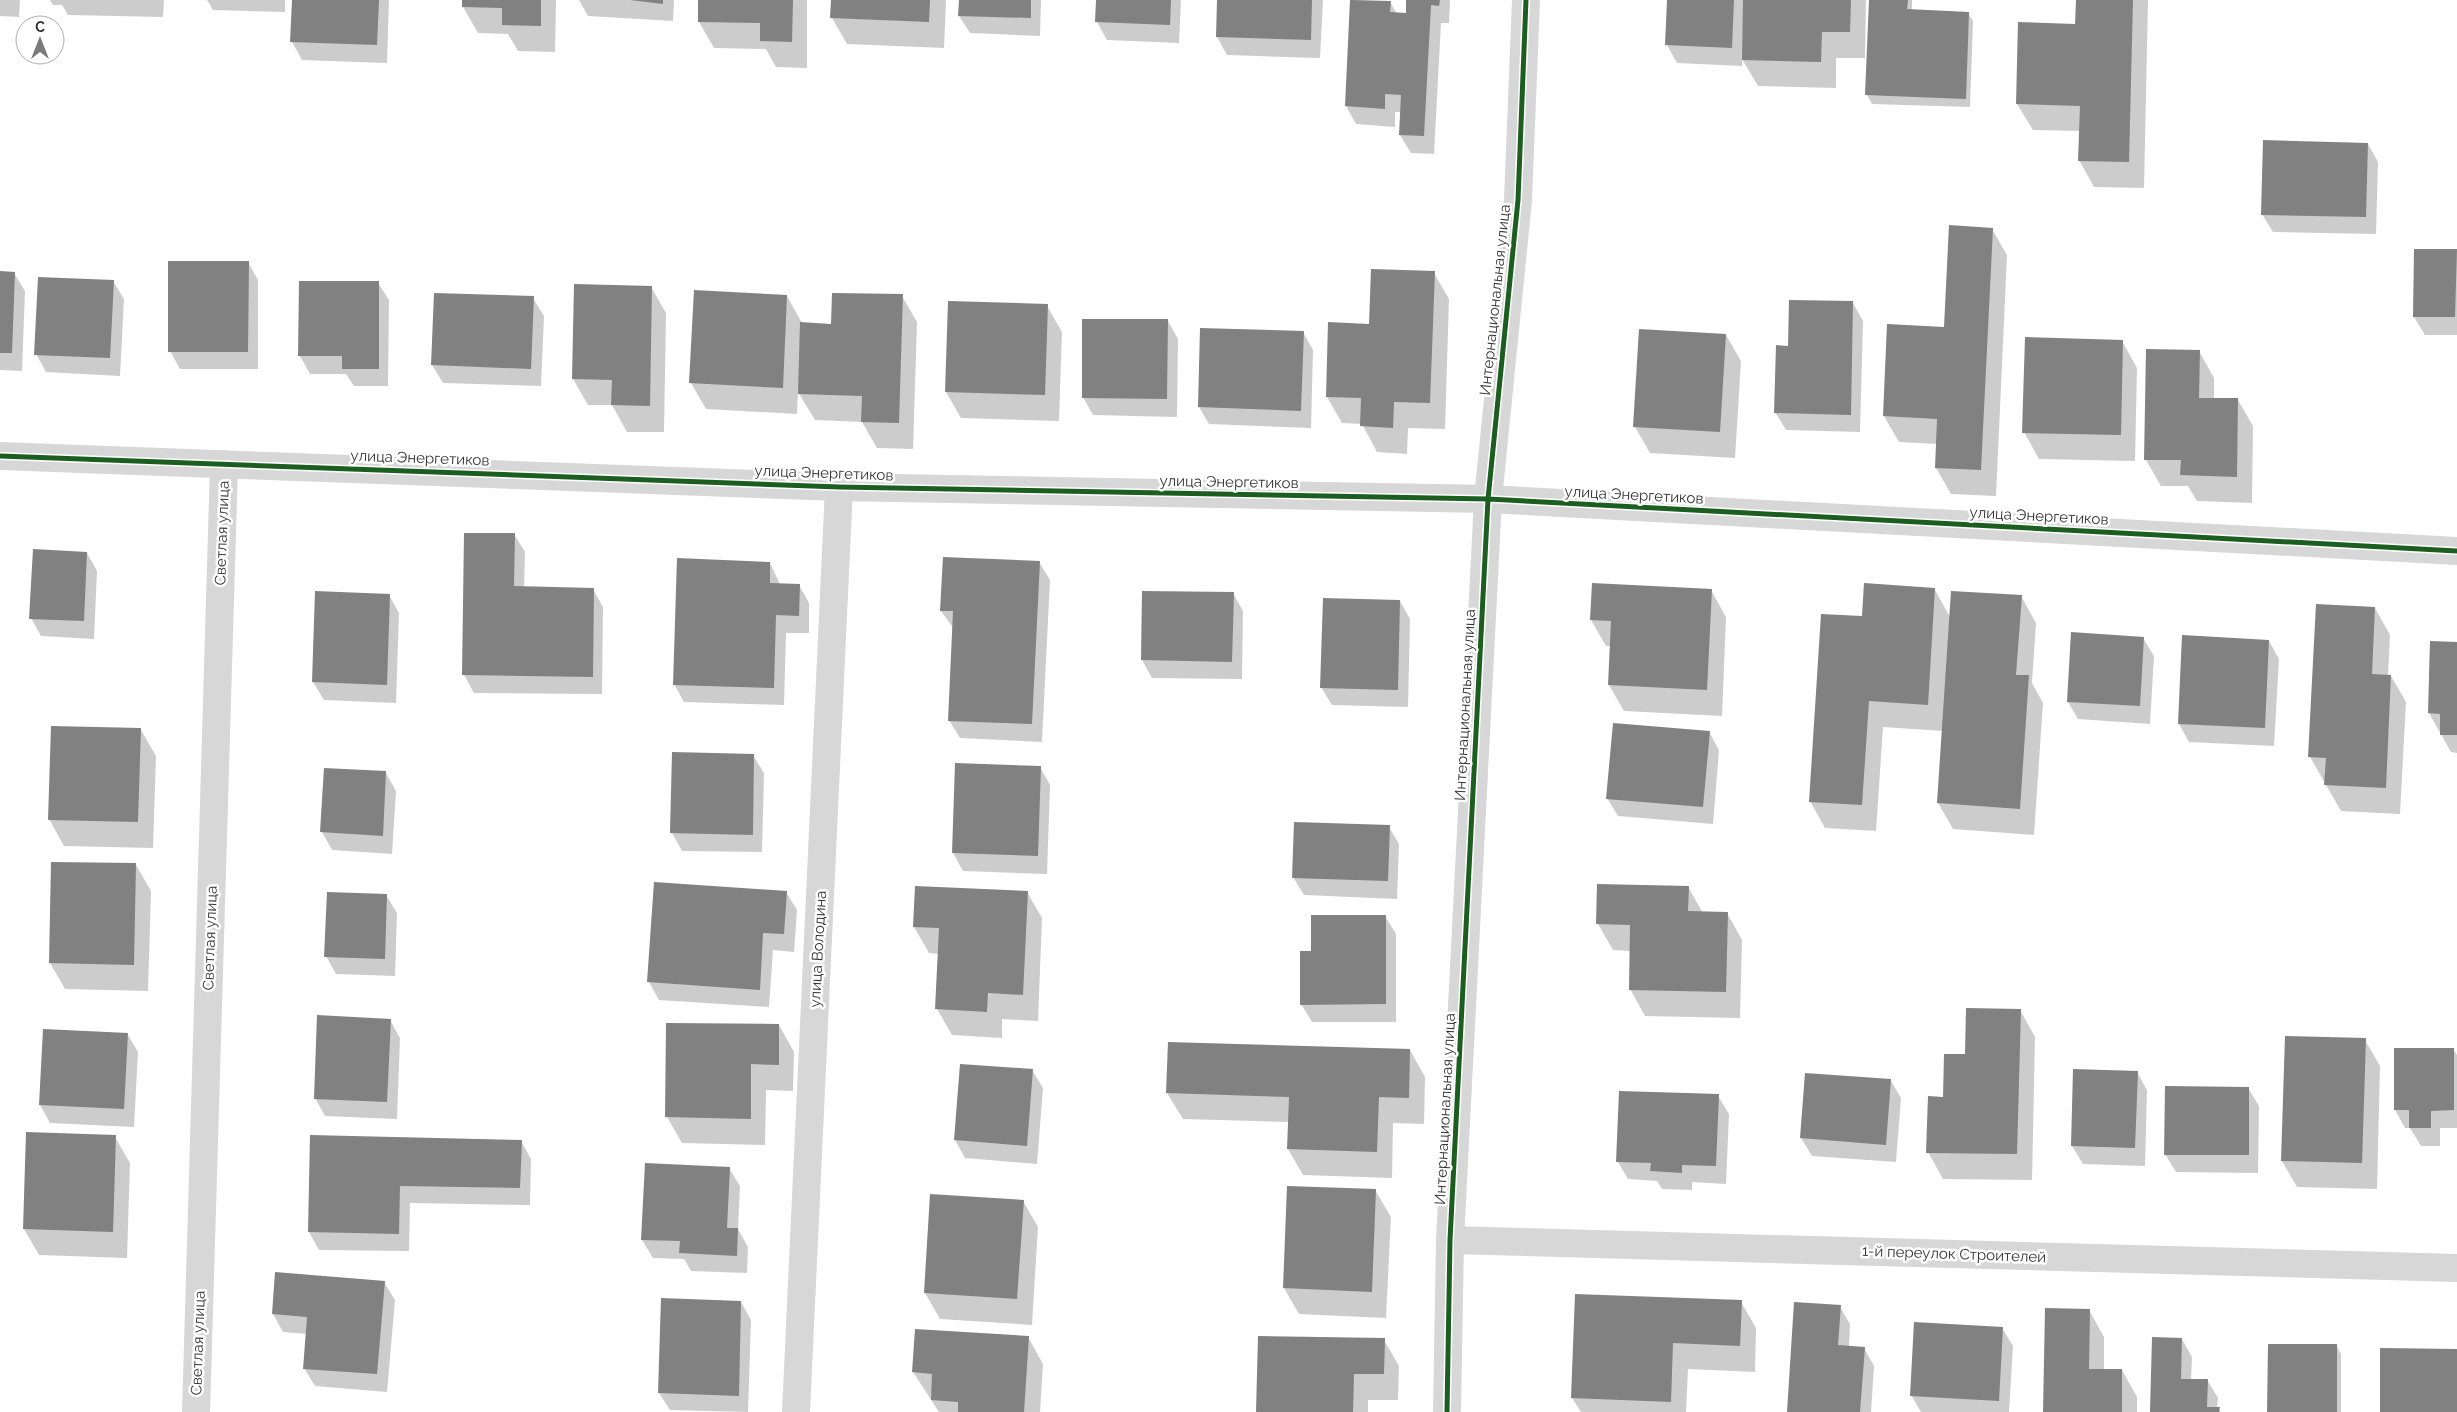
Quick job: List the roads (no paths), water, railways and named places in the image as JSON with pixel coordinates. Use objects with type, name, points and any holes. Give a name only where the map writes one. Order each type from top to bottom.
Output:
[{"type":"street","name":"Интернациональная улица","points":[[1447,1412],[1450,1240],[1488,500],[1518,200],[1526,0]]},
{"type":"street","name":"улица Энергетиков","points":[[0,456],[839,487],[1488,500],[2457,551]]},
{"type":"street","name":"Светлая улица","points":[[196,1412],[224,464]]},
{"type":"street","name":"улица Володина","points":[[796,1412],[839,487]]},
{"type":"street","name":"1-й переулок Строителей","points":[[1450,1240],[2457,1268]]}]
